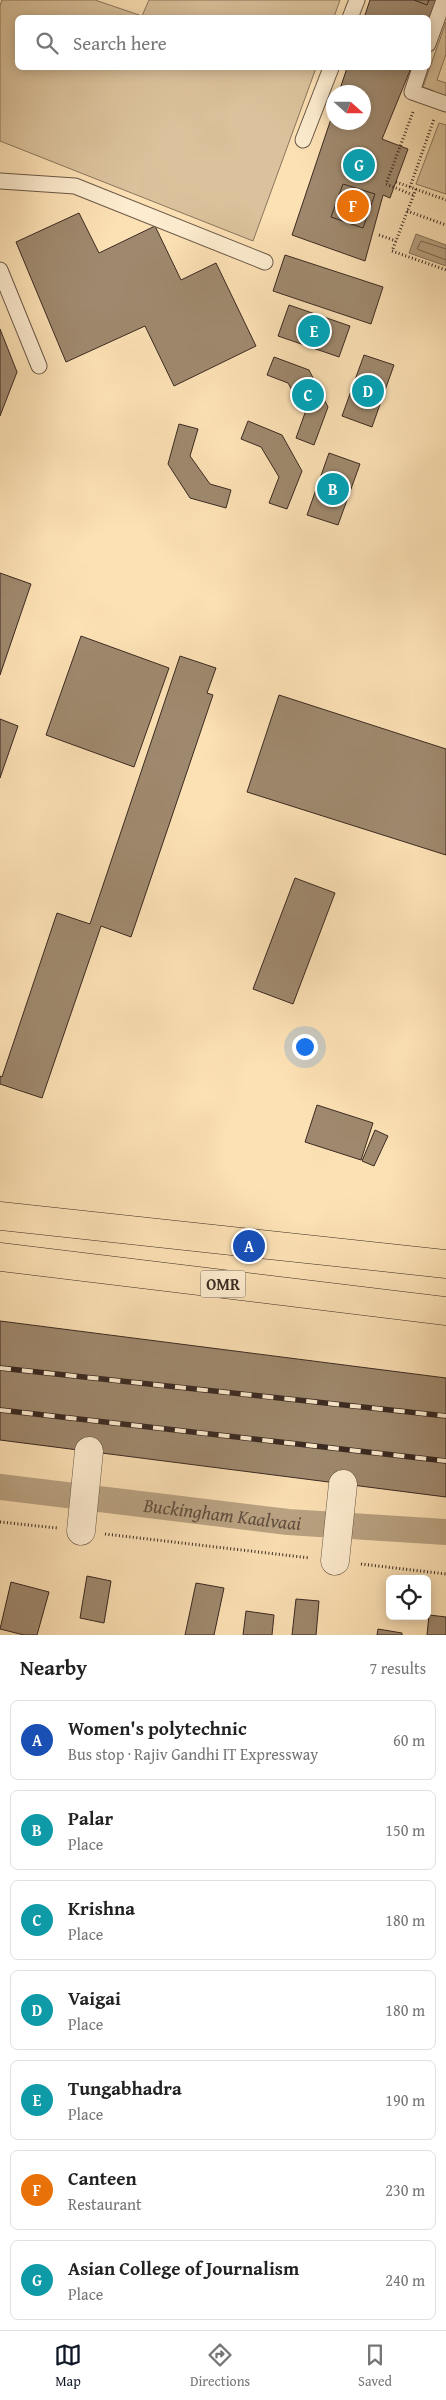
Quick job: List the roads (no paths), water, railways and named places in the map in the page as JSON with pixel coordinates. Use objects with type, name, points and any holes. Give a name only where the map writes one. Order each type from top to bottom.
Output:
[{"type":"main road","points":[[0,1216],[446,1264]]},
{"type":"main road","name":"OMR","points":[[0,1257],[446,1311]]},
{"type":"street","points":[[81,1531],[89,1451]]},
{"type":"street","points":[[335,1561],[343,1484]]},
{"type":"lane","points":[[351,15],[357,0]]},
{"type":"lane","points":[[431,36],[444,0]]},
{"type":"lane","points":[[303,140],[330,70]]},
{"type":"lane","points":[[419,70],[412,92],[443,103]]},
{"type":"lane","points":[[0,181],[75,186],[265,262]]},
{"type":"lane","points":[[0,270],[40,366]]},
{"type":"water","points":[[416,234],[446,245],[446,266],[409,253]]},
{"type":"waterway","name":"Buckingham Kaalvaai","points":[[0,1487],[288,1522],[446,1532]]},
{"type":"railway","points":[[0,1368],[446,1416]]},
{"type":"railway","points":[[0,1410],[446,1461]]},
{"type":"place","name":"Asian College of Journalism","points":[[359,165]]},
{"type":"place","name":"Canteen","points":[[353,206]]},
{"type":"place","name":"Tungabhadra","points":[[314,331]]},
{"type":"place","name":"Vaigai","points":[[368,391]]},
{"type":"place","name":"Krishna","points":[[308,395]]},
{"type":"place","name":"Palar","points":[[333,489]]},
{"type":"place","name":"Women's polytechnic","points":[[249,1246]]}]
